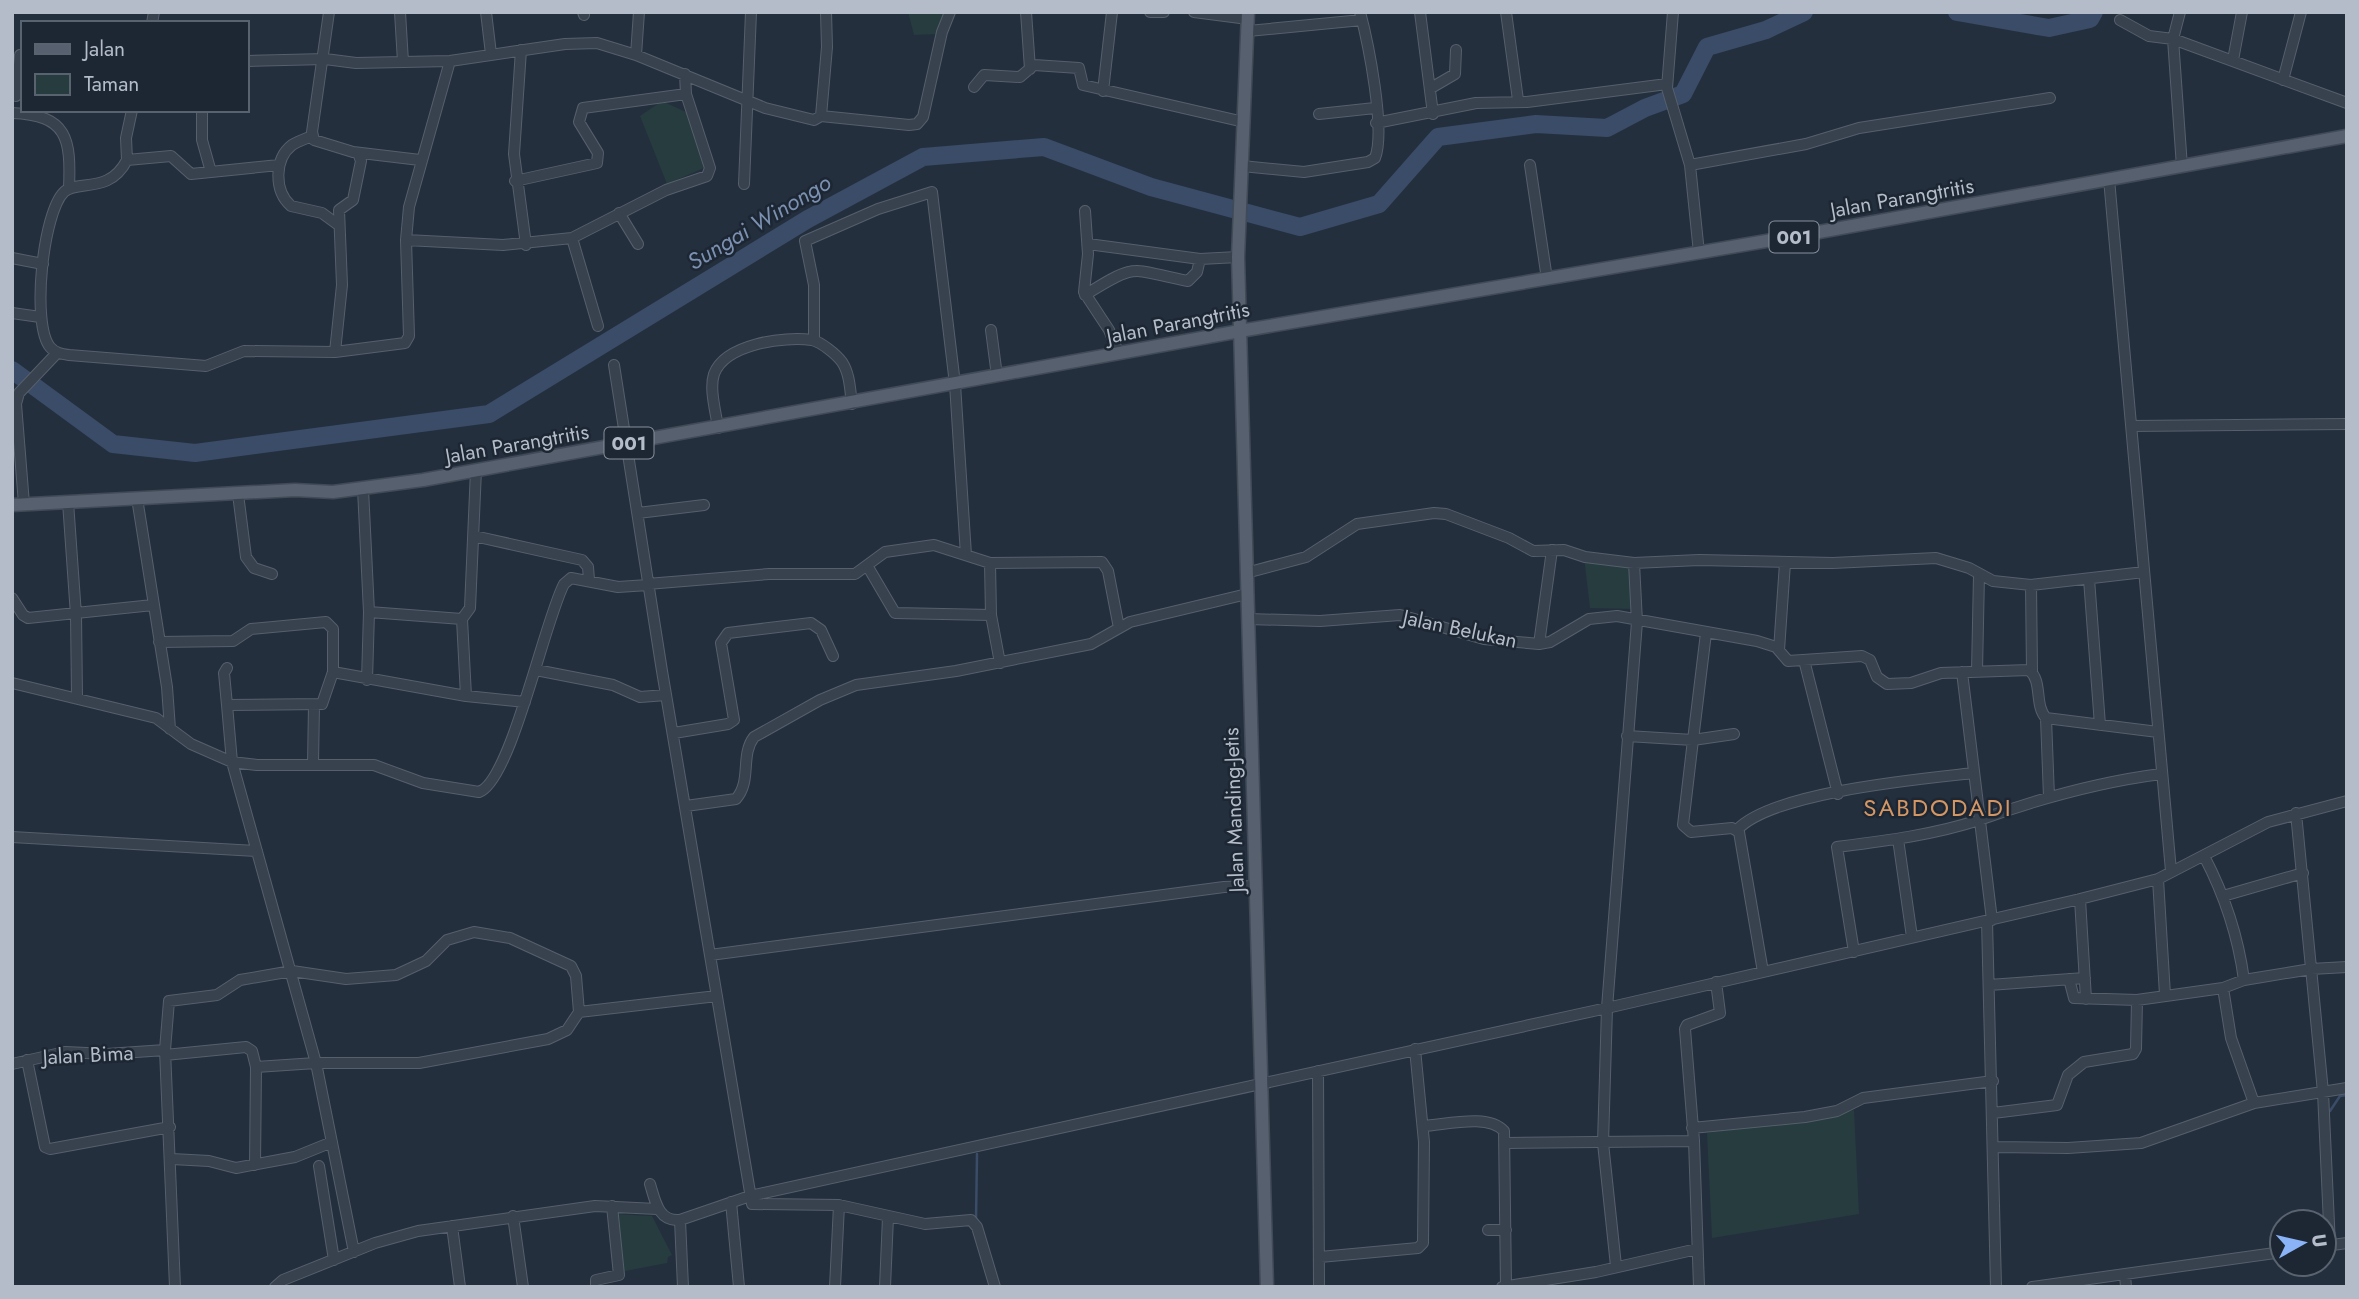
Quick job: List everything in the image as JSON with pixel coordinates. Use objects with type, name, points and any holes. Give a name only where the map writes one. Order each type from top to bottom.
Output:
[{"type":"main road","name":"Jalan Manding-Jetis","points":[[1248,21],[1238,257],[1267,1287]]},
{"type":"main road","name":"Jalan Parangtritis","points":[[18,505],[363,489],[718,428],[1240,331],[1699,253],[2347,136]]},
{"type":"street","points":[[312,136],[325,58],[329,12]]},
{"type":"street","points":[[400,12],[403,62]]},
{"type":"street","points":[[486,12],[491,54]]},
{"type":"street","points":[[636,55],[639,12]]},
{"type":"street","points":[[744,184],[751,12]]},
{"type":"street","points":[[821,116],[826,12]]},
{"type":"street","points":[[248,61],[325,58],[356,64],[450,61],[521,50],[597,43],[685,74],[746,102],[814,120],[821,116],[917,124],[923,117],[942,32],[950,12]]},
{"type":"street","points":[[1026,12],[1030,68]]},
{"type":"street","points":[[1103,91],[1112,12]]},
{"type":"street","points":[[1150,12],[1164,12]]},
{"type":"street","points":[[1194,12],[1248,21],[1361,16],[1370,57],[1376,108],[1377,153],[1367,162],[1304,172],[1242,166]]},
{"type":"street","points":[[1420,12],[1433,114]]},
{"type":"street","points":[[1506,12],[1518,100]]},
{"type":"street","points":[[1673,12],[1667,86],[1671,109],[1690,165],[1699,253]]},
{"type":"street","points":[[2180,12],[2173,39],[2182,167]]},
{"type":"street","points":[[2233,60],[2242,12]]},
{"type":"street","points":[[2283,80],[2301,12]]},
{"type":"street","points":[[2120,20],[2149,36],[2173,39],[2347,103]]},
{"type":"street","points":[[521,50],[514,134],[515,181],[526,245]]},
{"type":"street","points":[[1431,88],[1455,74],[1456,50]]},
{"type":"street","points":[[16,96],[18,55]]},
{"type":"street","points":[[12,113],[40,115],[61,129],[71,155],[69,188],[57,201],[43,264],[40,317],[45,339],[57,353],[206,366],[244,351],[335,352],[399,346],[408,340],[406,240],[412,192],[450,61]]},
{"type":"street","points":[[974,87],[984,75],[1020,77],[1039,64],[1079,68],[1083,85],[1244,122]]},
{"type":"street","points":[[406,240],[526,245],[572,238],[666,190],[709,175],[686,94],[685,74]]},
{"type":"street","points":[[1376,123],[1433,114],[1476,103],[1518,100],[1527,102],[1667,86]]},
{"type":"street","points":[[515,181],[597,163],[598,153],[579,122],[583,108],[686,94]]},
{"type":"street","points":[[1690,165],[1806,144],[1859,128],[2050,98]]},
{"type":"street","points":[[1319,114],[1376,108]]},
{"type":"street","points":[[69,188],[93,186],[121,172],[127,160],[126,138],[132,112]]},
{"type":"street","points":[[202,112],[202,140],[211,172]]},
{"type":"street","points":[[312,136],[332,148],[421,160]]},
{"type":"street","points":[[312,136],[290,147],[279,165],[285,201],[295,208],[322,213],[337,224]]},
{"type":"street","points":[[335,352],[342,285],[337,224],[339,210],[353,200],[361,161],[358,153]]},
{"type":"street","points":[[127,160],[171,156],[191,174],[279,165]]},
{"type":"street","points":[[1530,166],[1546,279]]},
{"type":"street","points":[[2109,180],[2171,872]]},
{"type":"street","points":[[814,340],[814,285],[805,241],[878,209],[932,192],[955,384],[966,555]]},
{"type":"street","points":[[1086,211],[1088,244],[1085,295],[1109,330],[1119,354]]},
{"type":"street","points":[[619,213],[638,244]]},
{"type":"street","points":[[572,238],[598,326]]},
{"type":"street","points":[[1088,244],[1200,259],[1238,257]]},
{"type":"street","points":[[12,258],[43,264]]},
{"type":"street","points":[[1085,295],[1128,270],[1145,270],[1191,280],[1200,259]]},
{"type":"street","points":[[12,313],[40,317]]},
{"type":"street","points":[[991,330],[997,376]]},
{"type":"street","points":[[718,428],[713,383],[723,360],[741,350],[783,340],[814,340],[841,360],[848,374],[852,404]]},
{"type":"street","points":[[18,505],[16,410],[19,393],[57,353]]},
{"type":"street","points":[[614,365],[666,695],[752,1204],[839,1205],[888,1217],[936,1224],[966,1220],[975,1222],[995,1287]]},
{"type":"street","points":[[2132,426],[2347,424]]},
{"type":"street","points":[[369,611],[462,619],[470,612],[476,470]]},
{"type":"street","points":[[363,489],[369,611],[367,680]]},
{"type":"street","points":[[238,494],[246,557],[254,568],[272,574]]},
{"type":"street","points":[[137,498],[170,729]]},
{"type":"street","points":[[68,502],[76,615],[77,696]]},
{"type":"street","points":[[638,513],[704,505]]},
{"type":"street","points":[[1246,573],[1306,556],[1357,524],[1434,513],[1446,514],[1509,538],[1532,551],[1564,550],[1585,557],[1634,563],[1699,559],[1786,563],[1932,558],[1960,565],[2001,583],[2031,585],[2144,572]]},
{"type":"street","points":[[474,536],[582,560],[588,566],[589,580]]},
{"type":"street","points":[[12,683],[77,696],[156,718],[191,744],[232,762],[257,765],[374,765],[423,783],[479,792],[491,783],[526,702],[564,584],[571,578],[618,587],[769,574],[848,575],[868,568],[885,552],[926,545],[940,546],[990,563],[1102,562],[1108,571],[1119,628]]},
{"type":"street","points":[[1539,644],[1552,551]]},
{"type":"street","points":[[990,563],[991,615],[1000,663]]},
{"type":"street","points":[[1616,1266],[1603,1143],[1607,1008],[1637,622],[1634,563]]},
{"type":"street","points":[[1779,650],[1786,563]]},
{"type":"street","points":[[868,568],[895,613],[991,615]]},
{"type":"street","points":[[1976,671],[1979,575]]},
{"type":"street","points":[[2089,579],[2100,726]]},
{"type":"street","points":[[2031,585],[2032,672],[2040,710],[2046,718],[2049,797]]},
{"type":"street","points":[[686,807],[736,799],[744,784],[747,750],[754,737],[831,695],[881,679],[1000,663],[1091,644],[1119,628],[1247,594]]},
{"type":"street","points":[[12,598],[28,618],[153,605]]},
{"type":"street","name":"Jalan Belukan","points":[[1248,619],[1321,621],[1400,615],[1475,637],[1539,644],[1550,642],[1589,619],[1617,616],[1637,622],[1757,641],[1779,650],[1788,661],[1804,660]]},
{"type":"street","points":[[462,619],[466,696]]},
{"type":"street","points":[[159,642],[233,641],[251,629],[326,622],[333,629],[333,672],[325,701],[314,705],[227,705]]},
{"type":"street","points":[[674,733],[734,720],[721,643],[728,633],[811,623],[821,630],[833,656]]},
{"type":"street","points":[[1706,633],[1683,825],[1691,832],[1737,830],[1754,815],[1890,782],[1974,773]]},
{"type":"street","points":[[1838,794],[1804,660],[1862,656],[1870,660],[1879,680],[1887,684],[1912,683],[1933,674],[1976,671],[2032,672]]},
{"type":"street","points":[[228,668],[224,673],[232,762],[316,1063],[354,1252]]},
{"type":"street","points":[[536,670],[612,685],[640,697],[666,695]]},
{"type":"street","points":[[333,672],[466,696],[526,702]]},
{"type":"street","points":[[1962,672],[1989,921],[1996,1287]]},
{"type":"street","points":[[313,764],[314,705]]},
{"type":"street","points":[[2046,718],[2158,732]]},
{"type":"street","points":[[1627,736],[1693,740],[1734,734]]},
{"type":"street","points":[[1854,952],[1837,847],[1898,839],[1979,819],[2049,797],[2161,774]]},
{"type":"street","points":[[650,1184],[657,1209],[670,1220],[680,1220],[750,1196],[1607,1008],[2080,899],[2158,879],[2268,822],[2347,801]]},
{"type":"street","points":[[2296,813],[2323,1092],[2326,1208]]},
{"type":"street","points":[[1737,830],[1763,972]]},
{"type":"street","points":[[12,836],[257,851]]},
{"type":"street","points":[[1898,839],[1912,937]]},
{"type":"street","points":[[2204,856],[2239,937],[2244,980]]},
{"type":"street","points":[[2223,896],[2303,873]]},
{"type":"street","points":[[2158,879],[2165,996]]},
{"type":"street","points":[[710,955],[1224,887],[1256,886]]},
{"type":"street","points":[[2080,899],[2086,999]]},
{"type":"street","points":[[175,1287],[172,1159],[165,1053],[169,1001],[217,995],[240,980],[292,971],[346,979],[396,975],[426,961],[455,936],[474,932],[497,934],[571,967],[576,976],[579,1012],[573,1024],[560,1034],[515,1047],[419,1063],[316,1063],[256,1068],[255,1165]]},
{"type":"street","points":[[2069,979],[2072,997],[2137,1000],[2223,988],[2244,980],[2311,969],[2347,967]]},
{"type":"street","points":[[1989,985],[2085,978]]},
{"type":"street","points":[[1699,1287],[1685,1029],[1687,1025],[1720,1013],[1716,982]]},
{"type":"street","points":[[2223,988],[2231,1038],[2254,1103]]},
{"type":"street","points":[[579,1012],[717,996]]},
{"type":"street","points":[[1993,1113],[2057,1105],[2062,1099],[2068,1075],[2084,1062],[2133,1054],[2136,1049],[2137,1000]]},
{"type":"street","name":"Jalan Bima","points":[[12,1064],[65,1052],[165,1053],[246,1047],[251,1051],[256,1068]]},
{"type":"street","points":[[1320,1257],[1418,1248],[1422,1245],[1423,1126],[1415,1049]]},
{"type":"street","points":[[27,1060],[45,1147],[50,1149],[170,1127]]},
{"type":"street","points":[[1318,1071],[1319,1287]]},
{"type":"street","points":[[1692,1128],[1805,1117],[1837,1111],[1863,1098],[1993,1081]]},
{"type":"street","points":[[1994,1147],[2068,1148],[2141,1143],[2254,1103],[2347,1088]]},
{"type":"street","points":[[1423,1126],[1491,1123],[1502,1127],[1507,1143],[1504,1286],[1697,1250]]},
{"type":"street","points":[[1507,1143],[1693,1141]]},
{"type":"street","points":[[172,1159],[209,1161],[230,1168],[295,1157],[332,1142]]},
{"type":"street","points":[[319,1166],[334,1260]]},
{"type":"street","points":[[731,1202],[739,1287]]},
{"type":"street","points":[[835,1287],[839,1205]]},
{"type":"street","points":[[275,1287],[283,1280],[396,1236],[513,1216],[612,1206],[657,1209]]},
{"type":"street","points":[[596,1287],[596,1280],[619,1275],[612,1206]]},
{"type":"street","points":[[513,1216],[523,1287]]},
{"type":"street","points":[[885,1287],[888,1217]]},
{"type":"street","points":[[680,1220],[683,1287]]},
{"type":"street","points":[[452,1226],[460,1287]]},
{"type":"street","points":[[1488,1230],[1506,1230]]},
{"type":"street","points":[[2032,1287],[2268,1254]]},
{"type":"street","points":[[2125,1275],[2126,1287]]},
{"type":"green space","points":[[908,12],[946,12],[938,34],[914,35]]},
{"type":"green space","points":[[662,101],[688,113],[704,168],[667,184],[640,116]]},
{"type":"green space","points":[[1584,557],[1631,565],[1632,609],[1590,608]]},
{"type":"green space","points":[[1854,1110],[1859,1214],[1712,1238],[1707,1133]]},
{"type":"green space","points":[[615,1214],[652,1216],[672,1255],[668,1257],[667,1263],[620,1272]]},
{"type":"waterway","name":"Sungai Winongo","points":[[12,370],[113,444],[195,453],[489,414],[808,219],[923,157],[1044,147],[1151,187],[1300,227],[1379,204],[1438,137],[1536,124],[1607,128],[1645,108],[1683,94],[1707,47],[1766,30],[1804,12]]},
{"type":"waterway","name":"Sungai Winongo","points":[[1957,12],[2049,28],[2090,19],[2094,12]]},
{"type":"waterway","points":[[2330,1111],[2340,1096],[2347,1095]]},
{"type":"waterway","points":[[976,1220],[977,1154]]},
{"type":"district","name":"SABDODADI","points":[[1938,808]]}]
